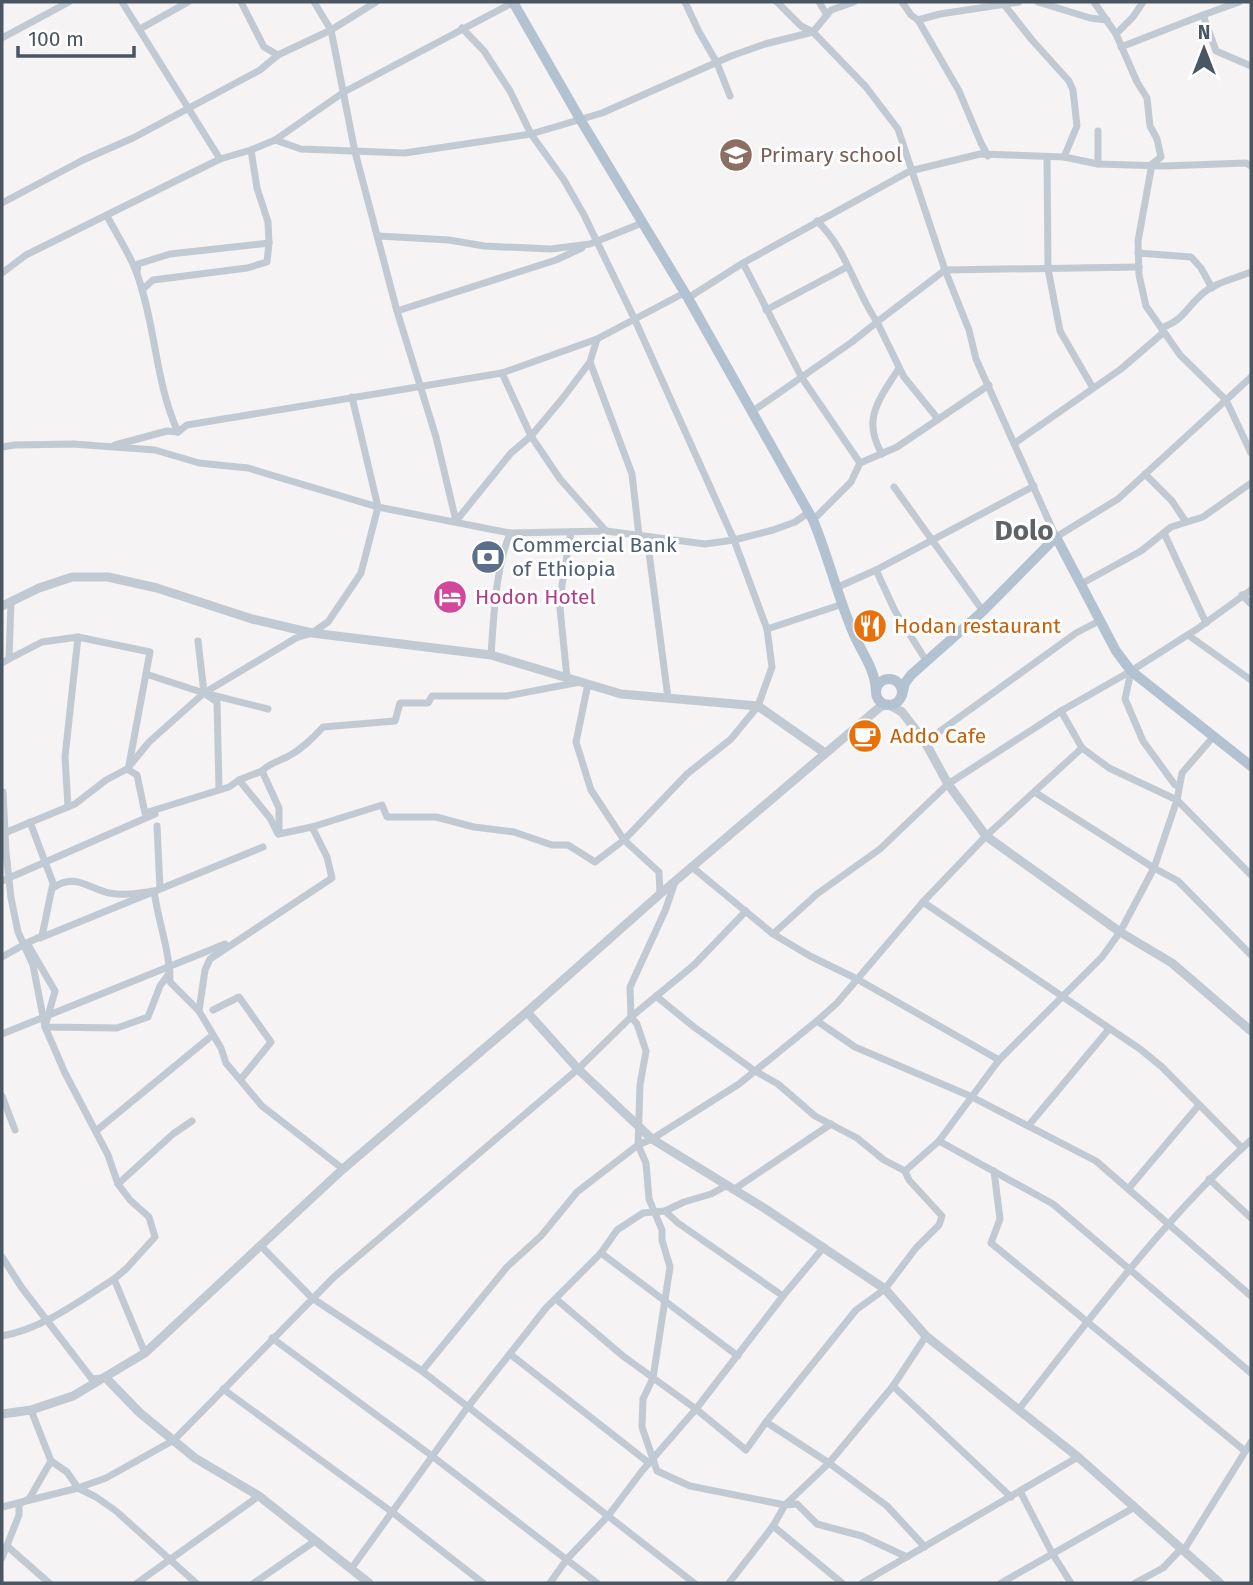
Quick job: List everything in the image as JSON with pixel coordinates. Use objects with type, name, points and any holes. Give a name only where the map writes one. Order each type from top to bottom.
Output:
[{"type":"main road","points":[[514,2],[753,411],[811,517],[852,632],[875,677],[878,698],[888,704],[898,701],[905,682],[911,675],[983,611],[1056,537],[1116,651],[1131,671],[1251,766]]},
{"type":"main road","points":[[869,662],[879,672],[899,683],[902,695]]},
{"type":"main road","points":[[876,691],[880,683],[911,675]]},
{"type":"street","points":[[2,38],[69,2]]},
{"type":"street","points":[[122,2],[220,159]]},
{"type":"street","points":[[140,29],[188,2]]},
{"type":"street","points":[[242,2],[264,47],[278,55]]},
{"type":"street","points":[[314,2],[331,30],[355,152],[397,311],[439,450],[456,521]]},
{"type":"street","points":[[2,203],[190,108],[260,70],[278,55],[331,30],[376,2]]},
{"type":"street","points":[[2,273],[26,255],[220,159],[275,140],[344,92],[514,2]]},
{"type":"street","points":[[685,2],[717,63],[730,96]]},
{"type":"street","points":[[777,2],[801,26],[813,32],[866,87],[898,129],[910,171],[969,330],[976,359],[1056,537],[1118,499],[1251,377]]},
{"type":"street","points":[[819,2],[827,15]]},
{"type":"street","points":[[275,140],[301,149],[405,153],[531,134],[602,113],[765,44],[813,32],[831,10],[853,2]]},
{"type":"street","points":[[902,2],[918,20],[959,91],[988,156]]},
{"type":"street","points":[[918,20],[940,13],[1019,2]]},
{"type":"street","points":[[1038,2],[1090,18],[1107,20]]},
{"type":"street","points":[[1094,2],[1116,34],[1137,82],[1147,97],[1150,126],[1157,139],[1161,157],[1152,164],[1141,214],[1138,253],[1146,306],[1180,355],[1226,400],[1251,453]]},
{"type":"street","points":[[1116,34],[1143,2]]},
{"type":"street","points":[[1121,47],[1239,2]]},
{"type":"street","points":[[1003,3],[1069,81],[1073,90],[1077,126],[1064,157]]},
{"type":"street","points":[[1203,15],[1216,51],[1251,66]]},
{"type":"street","points":[[279,834],[312,827],[382,805],[387,817],[436,817],[474,827],[514,832],[552,845],[568,845],[594,862],[624,840],[687,774],[731,740],[758,706],[772,667],[767,629],[734,540],[634,318],[593,243],[564,180],[531,134],[510,91],[484,51],[462,28]]},
{"type":"street","points":[[1098,131],[1098,164]]},
{"type":"street","points":[[142,290],[153,280],[247,268],[267,262],[268,222],[257,188],[251,150]]},
{"type":"street","points":[[107,447],[167,431],[178,432],[187,425],[502,373],[597,338],[686,295],[910,171],[980,154],[1064,157],[1098,164],[1250,163]]},
{"type":"street","points":[[1047,157],[1048,269],[1060,331],[1094,388]]},
{"type":"street","points":[[107,216],[137,272],[155,340],[165,405],[178,432]]},
{"type":"street","points":[[817,221],[839,248],[864,303],[877,322],[899,368],[938,419]]},
{"type":"street","points":[[397,311],[556,260],[642,223]]},
{"type":"street","points":[[379,236],[551,249],[593,243]]},
{"type":"street","points":[[137,272],[138,264],[170,254],[268,243]]},
{"type":"street","points":[[1138,253],[1191,257],[1201,268],[1212,288]]},
{"type":"street","points":[[743,263],[802,378],[860,463]]},
{"type":"street","points":[[766,310],[847,267]]},
{"type":"street","points":[[753,411],[802,378],[945,270],[1139,267]]},
{"type":"street","points":[[1015,443],[1121,369],[1162,330],[1183,317],[1199,296],[1251,272]]},
{"type":"street","points":[[456,521],[511,453],[531,436],[590,362],[597,338]]},
{"type":"street","points":[[590,362],[632,474],[668,698]]},
{"type":"street","points":[[881,454],[873,434],[873,410],[899,368]]},
{"type":"street","points":[[502,373],[531,436],[560,479],[606,531]]},
{"type":"street","points":[[2,447],[62,444],[155,450],[199,463],[248,468],[378,507],[510,533],[606,531],[705,544],[734,540],[811,517],[851,482],[860,463],[897,447],[989,385]]},
{"type":"street","points":[[2,834],[75,804],[106,779],[128,768],[149,741],[204,693],[328,622],[360,573],[378,507],[352,397]]},
{"type":"street","points":[[1145,474],[1172,501],[1186,522]]},
{"type":"street","points":[[1081,584],[1141,551],[1171,527],[1203,517],[1251,483]]},
{"type":"street","points":[[838,587],[876,570],[1034,486]]},
{"type":"street","points":[[894,488],[983,611]]},
{"type":"street","points":[[567,678],[560,608],[572,532]]},
{"type":"street","points":[[491,656],[496,590],[503,551],[510,533]]},
{"type":"street","points":[[1164,533],[1206,623]]},
{"type":"street","points":[[876,570],[895,611],[927,662]]},
{"type":"street","points":[[128,768],[150,652],[78,637],[42,642],[5,661],[6,604],[39,588],[72,577],[108,577],[157,588],[252,619],[312,633],[491,656],[621,694],[758,706],[825,753]]},
{"type":"street","points":[[773,934],[817,894],[880,849],[948,784],[1061,711],[1188,635],[1251,590]]},
{"type":"street","points":[[1242,595],[1251,604]]},
{"type":"street","points":[[767,629],[843,604]]},
{"type":"street","points":[[925,742],[1076,633],[1101,620]]},
{"type":"street","points":[[1188,635],[1251,680]]},
{"type":"street","points":[[68,807],[65,757],[78,637]]},
{"type":"street","points":[[198,641],[204,693]]},
{"type":"street","points":[[1131,671],[1125,699],[1143,741],[1178,786]]},
{"type":"street","points":[[146,674],[204,693],[268,709]]},
{"type":"street","points":[[2,881],[175,805],[262,771],[265,766],[291,755],[310,742],[323,727],[396,721],[400,703],[428,703],[432,696],[507,696],[584,683]]},
{"type":"street","points":[[584,683],[576,742],[591,790],[624,840],[659,872],[660,894]]},
{"type":"street","points":[[870,713],[876,691]]},
{"type":"street","points":[[204,693],[218,702],[219,789]]},
{"type":"street","points":[[902,695],[902,712],[925,742],[948,784],[986,836],[1120,932],[1172,963],[1251,1031]]},
{"type":"street","points":[[2,1414],[31,1410],[73,1396],[145,1353],[343,1169],[527,1013],[870,713],[888,704],[902,712]]},
{"type":"street","points":[[1061,711],[1082,748],[1110,768],[1177,800],[1251,874]]},
{"type":"street","points":[[905,1171],[939,1141],[999,1060],[1102,957],[1120,932],[1154,868],[1177,800],[1182,774],[1214,736]]},
{"type":"street","points":[[422,1371],[507,1267],[541,1236],[577,1192],[638,1145],[652,1139],[755,1071],[817,1021],[986,836],[1082,748]]},
{"type":"street","points":[[128,768],[137,775],[145,813],[175,805]]},
{"type":"street","points":[[262,771],[279,808],[279,834]]},
{"type":"street","points":[[239,780],[270,818],[279,834]]},
{"type":"street","points":[[2,1336],[26,1331],[114,1279],[155,1237],[149,1217],[130,1200],[118,1184],[108,1155],[65,1073],[46,1027],[33,965],[18,932],[11,898],[3,792]]},
{"type":"street","points":[[1035,793],[1178,881],[1251,956]]},
{"type":"street","points":[[30,822],[53,883],[52,889],[62,881],[72,880],[110,893],[125,895],[153,891],[170,962],[170,982],[199,1011],[221,1048],[226,1063],[262,1106],[343,1169]]},
{"type":"street","points":[[157,826],[160,889]]},
{"type":"street","points":[[199,1011],[206,963],[332,878],[327,857],[312,827]]},
{"type":"street","points":[[27,943],[263,847]]},
{"type":"street","points":[[692,867],[773,934],[999,1060]]},
{"type":"street","points":[[676,881],[630,987],[631,1017],[637,1024],[646,1051],[640,1085],[638,1145],[646,1163],[649,1199],[655,1211],[670,1267],[653,1378],[643,1399],[642,1427],[651,1460],[657,1471],[690,1486],[785,1506],[797,1504],[817,1524],[862,1536],[907,1557]]},
{"type":"street","points":[[2,957],[42,936],[53,883]]},
{"type":"street","points":[[923,902],[1064,996],[1162,1067],[1242,1148]]},
{"type":"street","points":[[2,1507],[78,1488],[106,1478],[174,1440],[334,1277],[578,1069],[631,1017],[694,965],[746,911]]},
{"type":"street","points":[[2,1034],[244,936]]},
{"type":"street","points":[[27,943],[55,991],[46,1027]]},
{"type":"street","points":[[46,1027],[117,1028],[148,1017],[160,986],[170,972]]},
{"type":"street","points":[[556,1299],[623,1356],[696,1409],[746,1450],[856,1310],[885,1289],[916,1248],[939,1225],[942,1216],[909,1180],[905,1171],[884,1160],[857,1138],[816,1116],[778,1084],[755,1071],[694,1027],[656,996]]},
{"type":"street","points":[[212,1010],[239,997],[271,1042],[241,1079]]},
{"type":"street","points":[[527,1013],[578,1069],[652,1139],[824,1247],[885,1289],[926,1336],[1078,1457],[1220,1583]]},
{"type":"street","points":[[817,1021],[855,1047],[971,1096],[1088,1156],[1129,1188],[1251,1296]]},
{"type":"street","points":[[1029,1125],[1109,1028]]},
{"type":"street","points":[[96,1130],[209,1038]]},
{"type":"street","points":[[2,1096],[15,1130]]},
{"type":"street","points":[[1129,1188],[1199,1105]]},
{"type":"street","points":[[118,1184],[173,1134],[192,1121]]},
{"type":"street","points":[[351,1569],[467,1408],[556,1299],[601,1254],[617,1230],[643,1213],[665,1211],[684,1202],[730,1188],[831,1124]]},
{"type":"street","points":[[1019,1409],[1129,1270],[1209,1179],[1251,1140]]},
{"type":"street","points":[[939,1141],[1053,1204],[1251,1373]]},
{"type":"street","points":[[994,1171],[1000,1219],[991,1243],[1245,1451]]},
{"type":"street","points":[[1209,1179],[1251,1218]]},
{"type":"street","points":[[665,1211],[678,1223],[783,1296]]},
{"type":"street","points":[[260,1245],[312,1298],[422,1371],[694,1583]]},
{"type":"street","points":[[550,1583],[567,1559],[608,1516],[651,1460],[696,1409],[824,1247]]},
{"type":"street","points":[[601,1254],[738,1356]]},
{"type":"street","points":[[2,1257],[22,1288],[92,1379],[106,1378],[140,1413],[195,1458],[259,1496],[369,1583]]},
{"type":"street","points":[[114,1279],[145,1353]]},
{"type":"street","points":[[729,1583],[785,1506],[829,1463],[893,1386],[926,1336]]},
{"type":"street","points":[[272,1338],[597,1583]]},
{"type":"street","points":[[510,1354],[651,1460]]},
{"type":"street","points":[[893,1386],[1011,1497]]},
{"type":"street","points":[[223,1389],[392,1512],[483,1583]]},
{"type":"street","points":[[31,1410],[51,1461],[67,1472],[78,1488],[116,1511],[196,1583]]},
{"type":"street","points":[[766,1422],[829,1463],[887,1506],[925,1546]]},
{"type":"street","points":[[1135,1583],[1163,1568],[1180,1550],[1184,1550],[1251,1443]]},
{"type":"street","points":[[862,1583],[1078,1457]]},
{"type":"street","points":[[19,1504],[29,1499],[51,1461]]},
{"type":"street","points":[[1020,1491],[1071,1583]]},
{"type":"street","points":[[137,1583],[259,1496]]},
{"type":"street","points":[[2,1558],[19,1515],[19,1504]]},
{"type":"street","points":[[1001,1583],[1135,1507]]},
{"type":"street","points":[[773,1526],[842,1583]]},
{"type":"street","points":[[254,1583],[316,1541]]},
{"type":"street","points":[[7,1546],[49,1583]]},
{"type":"place","name":"Primary school","points":[[736,155]]},
{"type":"place","name":"Commercial Bank of Ethiopia","points":[[488,557]]},
{"type":"place","name":"Hodon Hotel","points":[[450,597]]},
{"type":"place","name":"Hodan restaurant","points":[[870,626]]},
{"type":"place","name":"Addo Cafe","points":[[865,736]]},
{"type":"district","name":"Dolo","points":[[1024,530]]}]
